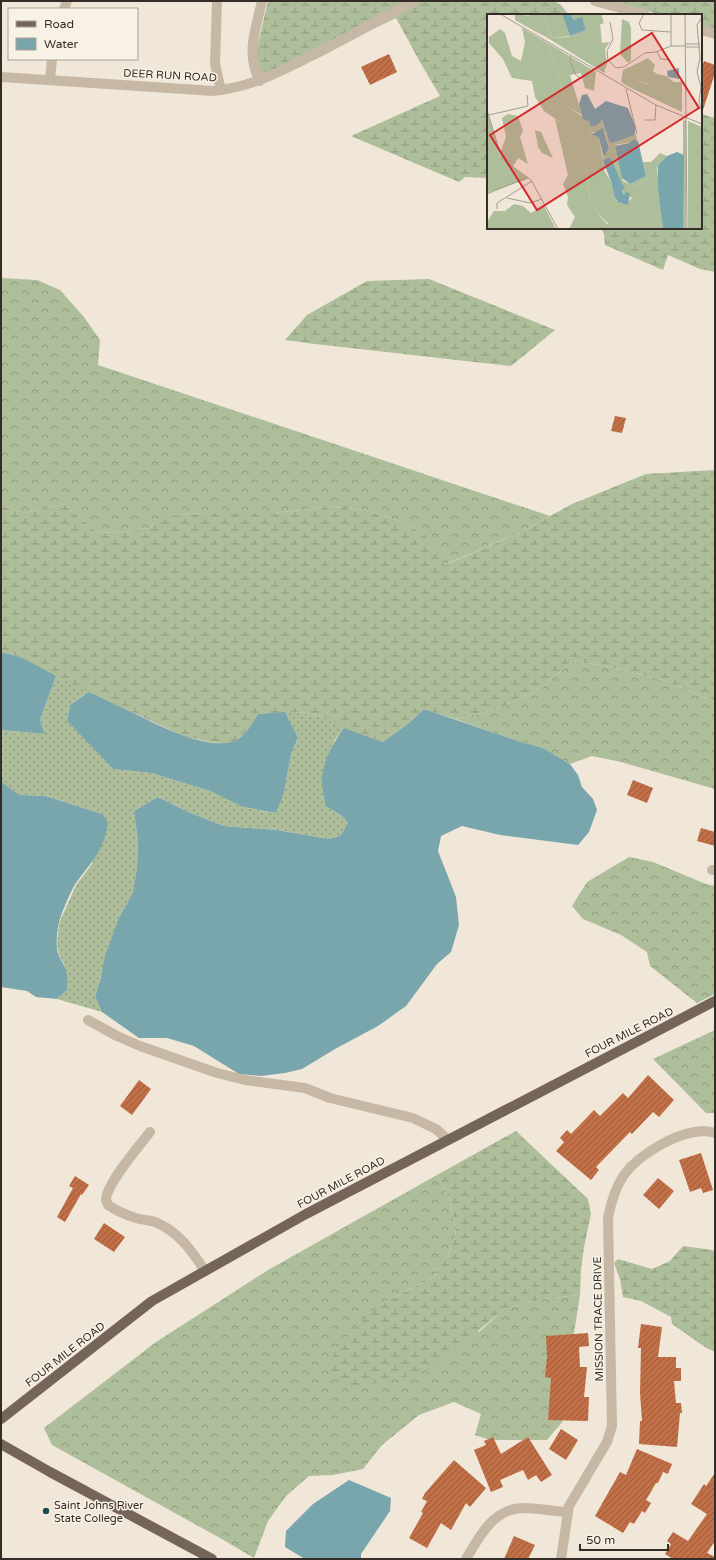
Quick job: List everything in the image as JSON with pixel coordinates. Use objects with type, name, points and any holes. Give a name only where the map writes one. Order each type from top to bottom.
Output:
[{"type":"main road","name":"FOUR MILE ROAD","points":[[1,1419],[152,1301],[306,1214],[715,1001]]},
{"type":"main road","points":[[1,1444],[212,1559]]},
{"type":"street","points":[[217,1],[215,64],[221,90]]},
{"type":"street","points":[[260,81],[252,61],[251,48],[262,1]]},
{"type":"street","name":"DEER RUN ROAD","points":[[1,77],[214,91],[232,89],[260,81],[286,69],[414,1]]},
{"type":"street","points":[[595,1],[641,14]]},
{"type":"street","points":[[702,30],[715,34]]},
{"type":"street","points":[[50,80],[52,60]]},
{"type":"street","points":[[88,1020],[117,1036],[140,1046],[217,1073],[245,1080],[305,1088],[330,1098],[413,1118],[436,1130],[448,1140]]},
{"type":"street","name":"MISSION TRACE DRIVE","points":[[561,1559],[569,1506],[607,1442],[612,1426],[608,1218],[613,1194],[624,1175],[640,1158],[666,1142],[688,1133],[704,1131],[715,1134]]},
{"type":"street","points":[[150,1132],[119,1172],[109,1190],[106,1200],[108,1206],[138,1219],[154,1222],[172,1231],[193,1252],[205,1271]]},
{"type":"street","points":[[466,1559],[483,1531],[504,1512],[522,1508],[568,1512]]},
{"type":"green space","points":[[268,1],[554,1],[561,5],[568,14],[487,14],[487,178],[465,177],[459,182],[351,136],[440,96],[396,18],[278,75],[251,74]]},
{"type":"green space","points":[[614,1],[715,1],[715,31],[702,27],[702,14],[658,14]]},
{"type":"green space","points":[[702,114],[715,118],[715,272],[700,269],[668,255],[663,270],[605,245],[604,234],[602,229],[702,229]]},
{"type":"green space","points":[[1,278],[37,280],[60,290],[84,317],[100,340],[98,365],[550,516],[523,531],[444,565],[425,534],[398,521],[366,510],[333,507],[272,513],[202,513],[166,516],[149,528],[115,533],[97,532],[64,504],[25,513],[3,506],[1,504]]},
{"type":"green space","points":[[429,279],[555,330],[511,366],[285,340],[307,315],[367,281]]},
{"type":"green space","points":[[715,470],[715,702],[663,680],[605,666],[573,661],[540,689],[494,710],[455,719],[424,709],[409,723],[383,742],[340,727],[324,716],[297,712],[258,714],[240,738],[231,742],[216,743],[179,734],[48,673],[23,658],[1,652],[1,504],[25,513],[64,504],[97,532],[115,533],[149,528],[165,516],[202,513],[272,513],[333,507],[366,510],[398,521],[425,534],[445,565],[523,531],[572,504],[646,474]]},
{"type":"green space","points":[[573,661],[605,666],[663,680],[715,702],[715,789],[621,762],[592,756],[570,764],[543,748],[455,719],[494,710],[540,689]]},
{"type":"green space","points":[[56,676],[89,692],[70,705],[67,721],[113,769],[151,773],[210,791],[243,807],[275,813],[284,793],[291,754],[298,739],[285,712],[297,712],[324,716],[344,728],[334,741],[326,806],[342,816],[348,823],[340,836],[329,839],[277,830],[224,826],[188,812],[158,797],[134,811],[138,842],[137,868],[133,892],[118,920],[95,996],[102,1012],[57,999],[67,990],[67,976],[64,964],[59,955],[57,944],[59,923],[76,885],[92,864],[102,814],[47,796],[19,795],[3,783],[1,779],[1,730],[45,734],[40,720]]},
{"type":"green space","points":[[629,857],[653,862],[706,884],[715,886],[715,994],[697,1003],[650,966],[647,952],[621,935],[583,919],[572,906],[587,882]]},
{"type":"green space","points":[[715,1030],[715,1113],[706,1113],[653,1059]]},
{"type":"green space","points":[[516,1131],[588,1199],[591,1214],[584,1247],[580,1295],[543,1299],[504,1309],[437,1366],[410,1376],[357,1387],[336,1379],[328,1363],[350,1333],[379,1305],[434,1277],[449,1253],[456,1233],[450,1200],[437,1175]]},
{"type":"green space","points":[[437,1175],[450,1200],[456,1233],[449,1253],[434,1277],[379,1305],[479,1332],[504,1309],[543,1299],[580,1295],[574,1333],[563,1355],[560,1403],[563,1421],[547,1440],[490,1440],[475,1435],[481,1414],[454,1402],[419,1415],[382,1445],[363,1469],[333,1475],[309,1476],[286,1496],[268,1521],[254,1558],[52,1445],[44,1428],[156,1342],[268,1270]]},
{"type":"green space","points":[[683,1246],[712,1250],[715,1252],[715,1352],[705,1347],[672,1324],[671,1317],[641,1301],[623,1297],[620,1279],[614,1263],[618,1259],[652,1269],[670,1261]]},
{"type":"water","points":[[1,652],[23,658],[56,676],[40,720],[45,734],[1,730]]},
{"type":"water","points":[[89,692],[160,726],[207,742],[222,743],[234,741],[245,733],[258,714],[285,712],[298,738],[291,754],[284,793],[276,813],[243,807],[210,791],[151,773],[113,769],[67,721],[70,705]]},
{"type":"water","points":[[424,709],[543,748],[570,764],[578,775],[582,787],[593,799],[597,810],[589,832],[578,845],[500,835],[462,826],[441,836],[438,851],[456,897],[459,925],[451,952],[437,964],[406,1006],[378,1026],[302,1069],[261,1076],[239,1074],[194,1046],[167,1038],[139,1038],[102,1012],[95,996],[101,977],[105,956],[118,920],[133,892],[137,868],[138,842],[134,811],[158,797],[188,812],[224,826],[277,830],[329,839],[340,836],[348,823],[342,816],[326,806],[322,780],[326,760],[331,748],[344,728],[383,742],[409,723]]},
{"type":"water","points":[[1,779],[3,783],[19,795],[46,796],[102,814],[108,822],[104,841],[92,862],[76,883],[66,902],[59,922],[57,949],[66,970],[67,990],[57,999],[36,997],[27,991],[1,987]]},
{"type":"water","points":[[349,1480],[391,1498],[390,1511],[361,1554],[361,1559],[305,1559],[285,1547],[286,1531],[313,1504]]},
{"type":"building","points":[[389,54],[397,72],[370,85],[361,67]]},
{"type":"building","points":[[704,61],[715,65],[715,73],[703,110],[702,110],[702,67]]},
{"type":"building","points":[[615,416],[626,418],[622,433],[611,431]]},
{"type":"building","points":[[633,780],[653,788],[647,803],[627,795]]},
{"type":"building","points":[[701,828],[715,832],[715,846],[697,841]]},
{"type":"building","points":[[648,1075],[674,1100],[659,1117],[653,1112],[632,1134],[630,1132],[596,1167],[599,1170],[591,1180],[556,1151],[564,1142],[560,1138],[567,1130],[571,1134],[594,1110],[600,1116],[623,1093],[628,1098]]},
{"type":"building","points":[[139,1080],[151,1089],[132,1115],[120,1106]]},
{"type":"building","points":[[701,1153],[713,1190],[703,1193],[701,1188],[690,1192],[679,1160]]},
{"type":"building","points":[[75,1176],[89,1185],[82,1195],[81,1194],[65,1222],[57,1217],[73,1188],[69,1186]]},
{"type":"building","points":[[658,1178],[674,1191],[659,1209],[643,1195]]},
{"type":"building","points":[[104,1223],[125,1237],[114,1252],[94,1239]]},
{"type":"building","points":[[641,1324],[662,1327],[658,1357],[676,1357],[676,1368],[681,1368],[681,1381],[674,1381],[676,1403],[681,1403],[682,1413],[680,1413],[677,1447],[639,1444],[640,1421],[642,1421],[640,1393],[641,1348],[638,1348]]},
{"type":"building","points":[[588,1333],[589,1346],[579,1347],[580,1367],[587,1367],[584,1397],[589,1397],[588,1421],[548,1420],[551,1378],[545,1377],[547,1357],[546,1336]]},
{"type":"building","points":[[561,1429],[578,1440],[566,1460],[549,1449]]},
{"type":"building","points":[[493,1437],[501,1454],[528,1437],[552,1475],[541,1482],[536,1475],[528,1480],[523,1470],[500,1480],[503,1487],[491,1492],[474,1450],[486,1445],[484,1441]]},
{"type":"building","points":[[637,1449],[672,1464],[668,1474],[663,1472],[658,1483],[656,1483],[646,1500],[651,1503],[645,1513],[642,1511],[634,1524],[630,1522],[623,1533],[595,1516],[620,1472],[626,1475]]},
{"type":"building","points":[[454,1460],[486,1488],[470,1507],[466,1503],[451,1530],[441,1523],[427,1548],[409,1538],[423,1513],[421,1512],[427,1501],[422,1499],[425,1493]]},
{"type":"building","points":[[715,1473],[715,1541],[707,1553],[715,1557],[715,1559],[673,1559],[665,1554],[671,1544],[667,1541],[673,1532],[688,1541],[707,1514],[691,1504],[704,1484],[706,1486]]},
{"type":"building","points":[[514,1536],[535,1545],[528,1559],[504,1559]]},
{"type":"place","name":"Saint Johns River State College","points":[[46,1511]]}]
